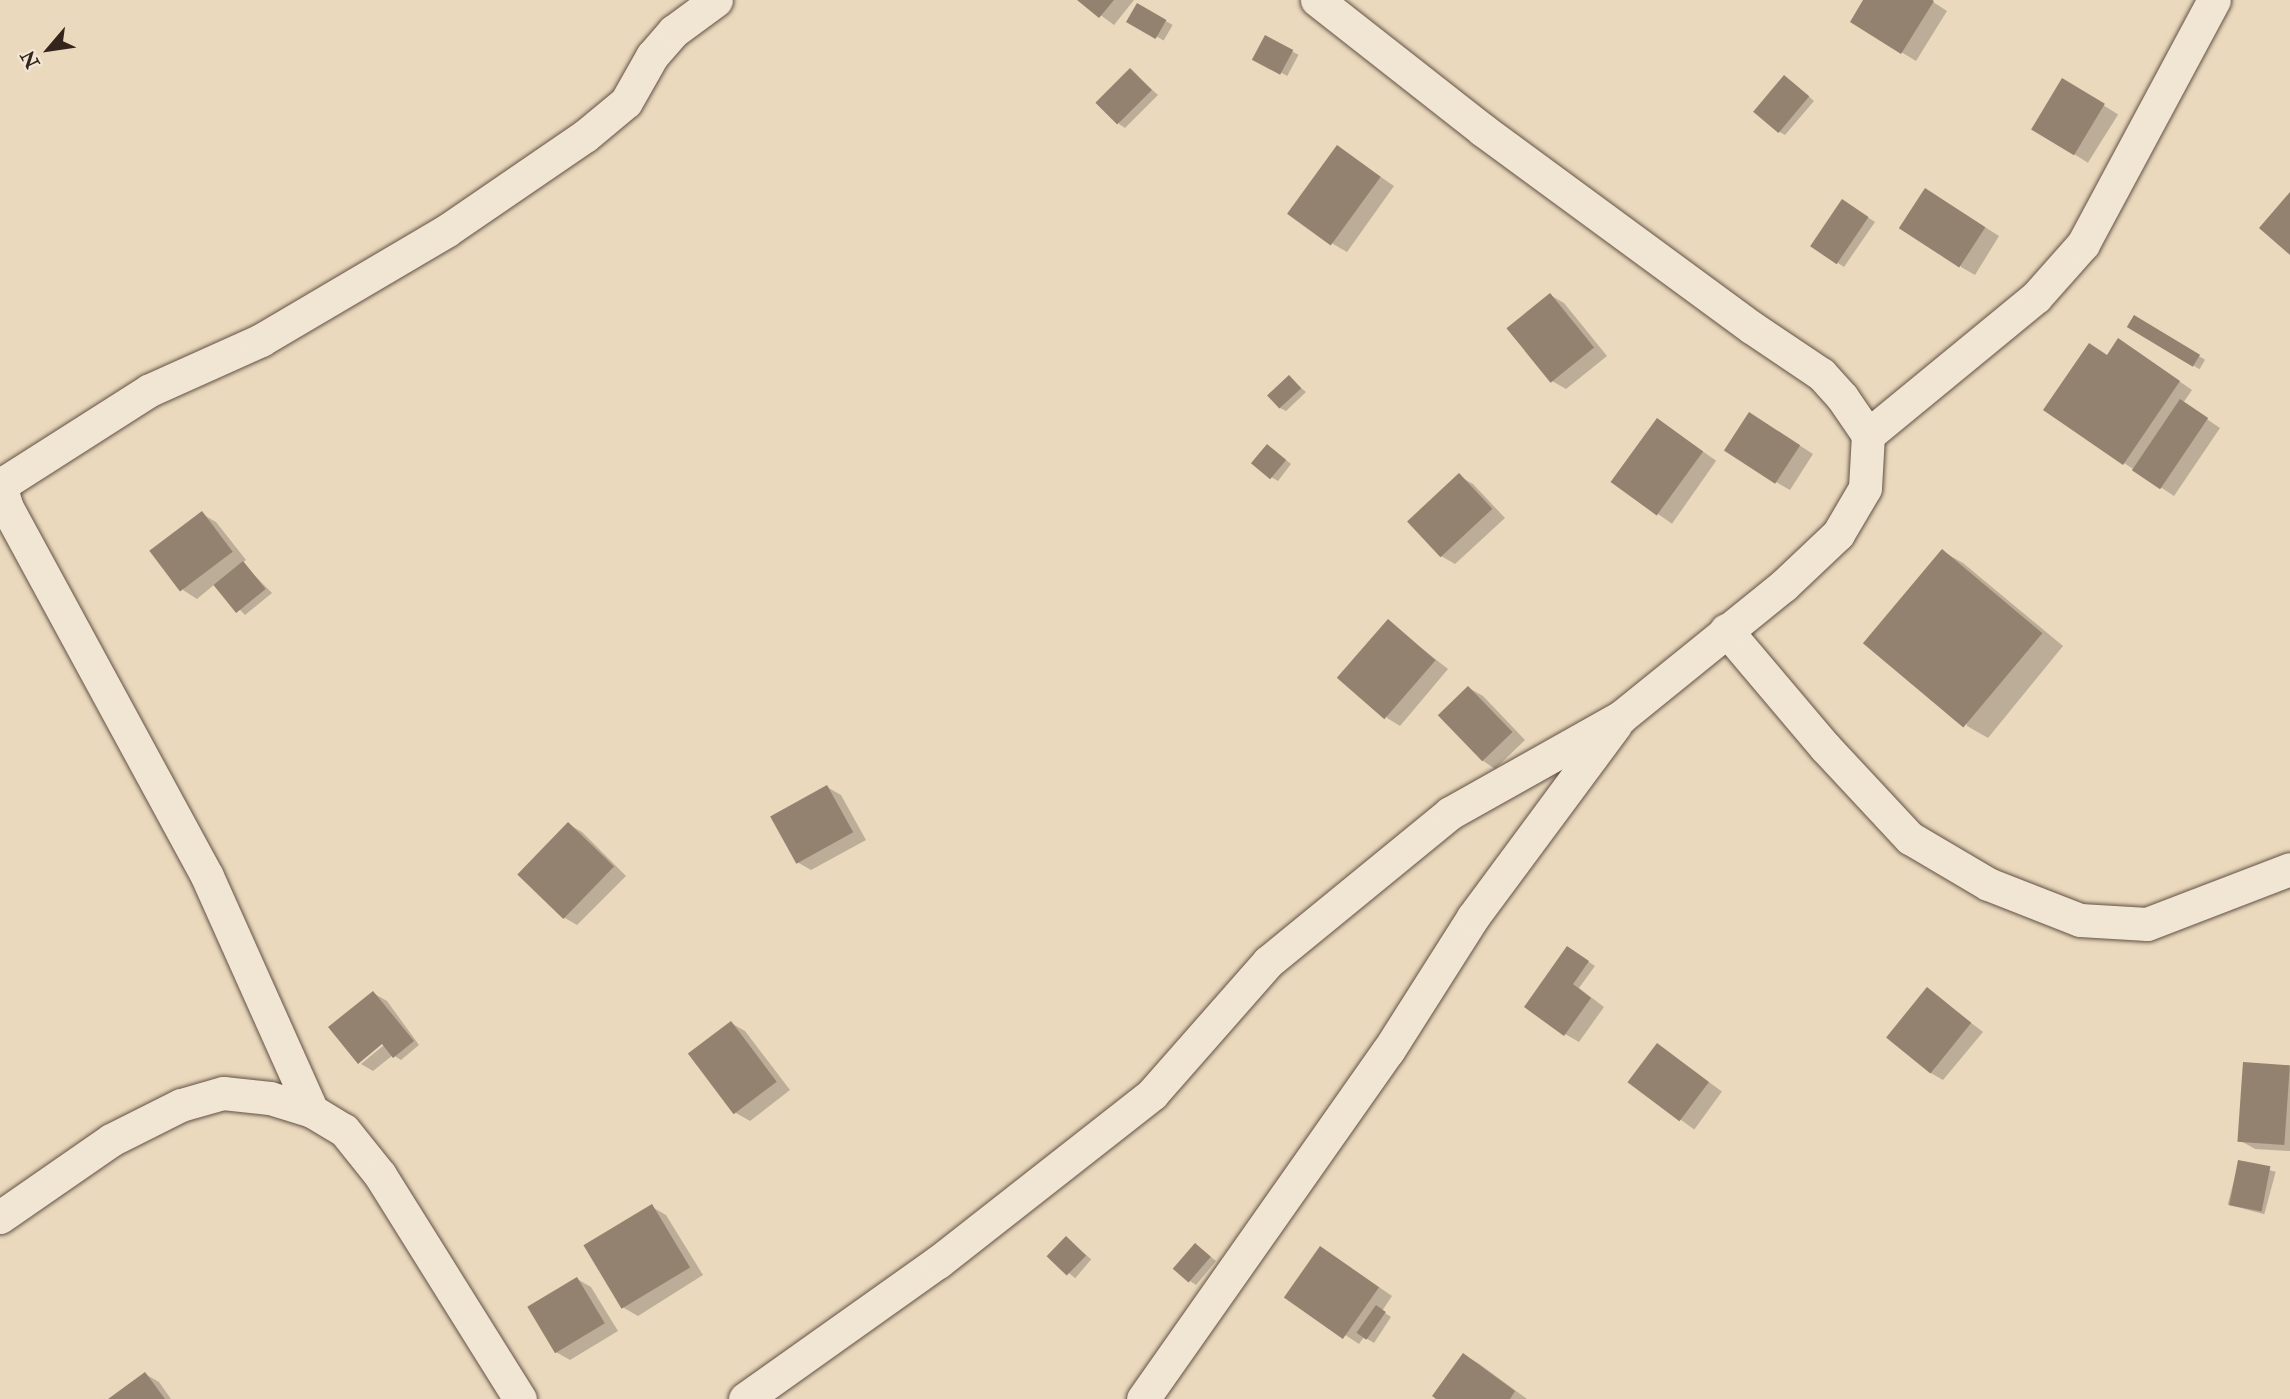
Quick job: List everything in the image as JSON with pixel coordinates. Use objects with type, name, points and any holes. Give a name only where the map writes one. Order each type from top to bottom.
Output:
[{"type":"street","points":[[312,1111],[207,876],[2,492],[6,481],[150,390],[261,340],[446,231],[585,136],[626,102],[652,56],[674,31],[716,0]]},
{"type":"street","points":[[745,1399],[938,1262],[1152,1094],[1268,961],[1450,813],[1621,717],[1783,586],[1838,534],[1865,488],[1868,435],[1842,397],[1821,374],[1751,327],[1483,130],[1317,0]]},
{"type":"street","points":[[1868,435],[2036,297],[2083,244],[2214,0]]},
{"type":"street","points":[[1726,630],[1825,747],[1910,838],[1988,884],[2080,920],[2147,924],[2290,869]]},
{"type":"street","points":[[1143,1399],[1388,1051],[1473,917],[1621,717]]},
{"type":"street","points":[[0,1217],[111,1140],[181,1105],[223,1093],[270,1098],[312,1111],[344,1130],[380,1175],[520,1399]]},
{"type":"building","points":[[1077,0],[1114,0],[1099,18]]},
{"type":"building","points":[[1863,0],[1934,1],[1901,54],[1850,22]]},
{"type":"building","points":[[1137,3],[1166,20],[1155,39],[1126,22]]},
{"type":"building","points":[[1265,35],[1293,50],[1280,75],[1252,60]]},
{"type":"building","points":[[1130,68],[1152,90],[1117,125],[1095,103]]},
{"type":"building","points":[[1784,75],[1809,96],[1778,133],[1753,112]]},
{"type":"building","points":[[2062,78],[2105,104],[2074,155],[2031,129]]},
{"type":"building","points":[[1337,145],[1381,177],[1331,246],[1287,214]]},
{"type":"building","points":[[1925,188],[1985,227],[1959,267],[1899,228]]},
{"type":"building","points":[[2290,192],[2290,255],[2259,228]]},
{"type":"building","points":[[1842,199],[1869,217],[1837,264],[1810,246]]},
{"type":"building","points":[[1550,293],[1594,347],[1551,383],[1506,328]]},
{"type":"building","points":[[2134,315],[2200,355],[2193,367],[2127,327]]},
{"type":"building","points":[[2118,338],[2180,381],[2123,465],[2043,410],[2089,343],[2107,355]]},
{"type":"building","points":[[1289,375],[1301,388],[1279,409],[1267,395]]},
{"type":"building","points":[[2180,399],[2208,418],[2160,489],[2132,470]]},
{"type":"building","points":[[1749,412],[1800,445],[1775,484],[1724,451]]},
{"type":"building","points":[[1657,418],[1703,452],[1657,515],[1611,482]]},
{"type":"building","points":[[1267,444],[1286,460],[1270,479],[1251,463]]},
{"type":"building","points":[[1459,473],[1492,509],[1440,557],[1407,521]]},
{"type":"building","points":[[202,511],[233,552],[180,591],[149,551]]},
{"type":"building","points":[[1942,549],[2042,633],[1963,727],[1863,643]]},
{"type":"building","points":[[243,561],[266,589],[236,613],[213,585]]},
{"type":"building","points":[[1388,619],[1436,660],[1384,719],[1337,678]]},
{"type":"building","points":[[1468,686],[1512,732],[1482,761],[1438,715]]},
{"type":"building","points":[[827,785],[853,832],[796,864],[770,817]]},
{"type":"building","points":[[568,822],[614,866],[563,919],[517,875]]},
{"type":"building","points":[[1567,946],[1589,961],[1573,984],[1591,998],[1564,1036],[1524,1007]]},
{"type":"building","points":[[1927,987],[1971,1023],[1930,1073],[1886,1038]]},
{"type":"building","points":[[373,991],[414,1041],[393,1058],[382,1044],[358,1064],[328,1027]]},
{"type":"building","points":[[731,1021],[777,1082],[734,1114],[688,1053]]},
{"type":"building","points":[[1657,1043],[1709,1082],[1679,1121],[1628,1082]]},
{"type":"building","points":[[2243,1062],[2290,1065],[2284,1145],[2237,1142]]},
{"type":"building","points":[[2238,1160],[2270,1166],[2262,1211],[2229,1205]]},
{"type":"building","points":[[652,1204],[690,1267],[622,1309],[583,1245]]},
{"type":"building","points":[[1066,1236],[1086,1255],[1067,1276],[1047,1256]]},
{"type":"building","points":[[1195,1243],[1211,1257],[1189,1282],[1173,1269]]},
{"type":"building","points":[[1320,1246],[1379,1287],[1343,1339],[1284,1298]]},
{"type":"building","points":[[577,1277],[605,1323],[555,1353],[527,1307]]},
{"type":"building","points":[[1376,1305],[1386,1312],[1366,1340],[1356,1333]]},
{"type":"building","points":[[1463,1353],[1515,1391],[1510,1399],[1436,1399],[1432,1396]]},
{"type":"building","points":[[145,1372],[165,1399],[108,1399]]}]
